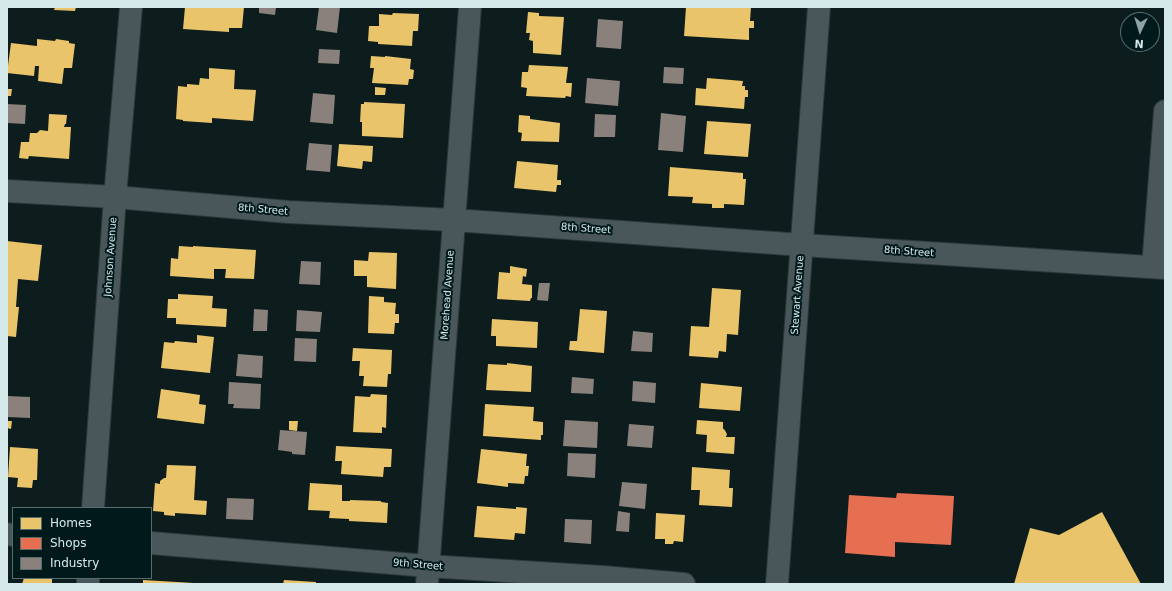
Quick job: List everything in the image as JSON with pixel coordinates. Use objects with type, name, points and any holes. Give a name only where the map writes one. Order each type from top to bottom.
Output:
[{"type":"street","name":"Johnson Avenue","points":[[93,507],[115,198],[131,7]]},
{"type":"street","name":"Morehead Avenue","points":[[428,575],[470,7]]},
{"type":"street","name":"Stewart Avenue","points":[[777,584],[819,7]]},
{"type":"street","points":[[1159,268],[1165,111]]},
{"type":"street","name":"8th Street","points":[[7,191],[289,212],[454,220],[802,245],[1159,268]]},
{"type":"street","name":"9th Street","points":[[152,544],[428,575],[604,577],[684,584]]},
{"type":"building: Homes","points":[[55,7],[76,7],[75,11],[54,10]]},
{"type":"building: Homes","points":[[185,7],[244,7],[242,28],[229,28],[229,32],[183,29]]},
{"type":"building: Homes","points":[[686,7],[751,7],[750,21],[754,21],[754,28],[749,28],[749,40],[684,36]]},
{"type":"building: Homes","points":[[528,12],[539,13],[539,16],[564,17],[561,55],[533,53],[533,41],[529,40],[530,33],[526,33]]},
{"type":"building: Homes","points":[[393,13],[419,14],[418,31],[413,31],[412,46],[378,44],[378,42],[368,41],[369,26],[379,26],[379,14],[392,15]]},
{"type":"building: Homes","points":[[37,39],[55,41],[56,39],[69,41],[69,43],[75,44],[72,68],[64,68],[62,84],[38,81],[39,66],[35,66],[34,76],[7,73],[11,43],[37,46]]},
{"type":"building: Homes","points":[[371,56],[411,59],[410,69],[414,70],[413,79],[409,79],[408,85],[372,83],[374,68],[370,68]]},
{"type":"building: Homes","points":[[529,65],[568,67],[566,83],[572,83],[571,97],[526,96],[527,88],[521,87],[522,72],[528,72]]},
{"type":"building: Homes","points":[[209,68],[235,70],[234,89],[256,90],[253,121],[212,118],[212,123],[183,121],[176,119],[178,86],[187,87],[187,84],[199,85],[200,78],[209,79]]},
{"type":"building: Homes","points":[[707,78],[743,81],[742,86],[745,86],[745,90],[748,90],[748,97],[745,97],[744,109],[695,105],[696,88],[706,89]]},
{"type":"building: Homes","points":[[375,87],[386,88],[385,95],[375,95]]},
{"type":"building: Homes","points":[[7,89],[12,89],[11,96],[7,96]]},
{"type":"building: Homes","points":[[364,102],[405,104],[403,138],[362,136],[362,122],[360,122],[361,104],[364,104]]},
{"type":"building: Homes","points":[[49,114],[67,115],[66,124],[64,127],[71,127],[69,159],[29,156],[28,159],[19,158],[21,142],[29,142],[30,133],[37,133],[40,130],[48,131]]},
{"type":"building: Homes","points":[[519,115],[530,116],[530,119],[560,123],[559,142],[521,141],[522,133],[518,132]]},
{"type":"building: Homes","points":[[707,121],[751,124],[748,157],[704,154]]},
{"type":"building: Homes","points":[[339,144],[373,146],[372,162],[363,161],[362,169],[337,166]]},
{"type":"building: Homes","points":[[517,161],[558,165],[557,180],[561,180],[561,185],[557,185],[556,192],[514,188]]},
{"type":"building: Homes","points":[[670,167],[743,173],[743,179],[746,179],[744,205],[724,204],[724,208],[712,208],[712,204],[692,203],[693,197],[668,196]]},
{"type":"building: Homes","points":[[7,241],[42,245],[38,281],[18,279],[16,307],[19,307],[16,337],[7,336]]},
{"type":"building: Homes","points":[[179,246],[256,250],[254,279],[225,278],[226,269],[214,269],[214,279],[170,276],[171,258],[178,259]]},
{"type":"building: Homes","points":[[369,252],[397,253],[396,289],[367,287],[367,276],[354,276],[354,260],[368,261]]},
{"type":"building: Homes","points":[[510,266],[527,269],[526,277],[523,276],[522,284],[532,285],[532,298],[530,301],[497,299],[499,272],[510,273]]},
{"type":"building: Homes","points":[[712,288],[741,290],[738,335],[727,334],[726,352],[719,351],[718,358],[689,356],[691,326],[709,327]]},
{"type":"building: Homes","points":[[178,294],[213,296],[212,308],[227,309],[226,327],[176,324],[176,318],[167,318],[168,299],[178,299]]},
{"type":"building: Homes","points":[[369,296],[384,297],[384,302],[396,303],[395,314],[399,314],[399,323],[395,323],[394,334],[368,333]]},
{"type":"building: Homes","points":[[580,309],[607,311],[604,353],[569,350],[570,341],[577,341]]},
{"type":"building: Homes","points":[[492,319],[538,322],[537,348],[496,346],[496,336],[491,336]]},
{"type":"building: Homes","points":[[197,335],[214,337],[210,373],[161,368],[164,342],[174,343],[175,341],[197,343]]},
{"type":"building: Homes","points":[[353,348],[392,350],[391,374],[388,374],[387,387],[363,386],[364,376],[359,376],[360,361],[352,361]]},
{"type":"building: Homes","points":[[507,363],[532,366],[531,392],[486,390],[488,364],[507,365]]},
{"type":"building: Homes","points":[[701,383],[742,387],[740,411],[699,408]]},
{"type":"building: Homes","points":[[161,389],[200,395],[199,404],[206,405],[204,424],[157,418]]},
{"type":"building: Homes","points":[[371,394],[387,395],[386,428],[382,427],[382,433],[353,432],[355,396],[370,397]]},
{"type":"building: Homes","points":[[485,404],[534,407],[533,421],[543,422],[543,435],[541,435],[541,440],[483,436]]},
{"type":"building: Homes","points":[[697,420],[723,422],[723,429],[727,434],[726,437],[735,437],[734,454],[706,452],[707,435],[696,434]]},
{"type":"building: Homes","points":[[7,421],[12,421],[11,429],[7,428]]},
{"type":"building: Homes","points":[[289,421],[298,421],[297,431],[289,430]]},
{"type":"building: Homes","points":[[336,446],[392,449],[391,467],[384,467],[383,477],[341,474],[342,461],[335,461]]},
{"type":"building: Homes","points":[[10,447],[38,449],[37,480],[33,480],[32,488],[17,487],[18,478],[8,477]]},
{"type":"building: Homes","points":[[481,449],[527,454],[526,466],[529,466],[528,476],[525,476],[524,484],[508,483],[508,487],[477,483]]},
{"type":"building: Homes","points":[[167,465],[196,466],[194,500],[207,501],[206,515],[175,513],[175,516],[164,515],[164,512],[153,511],[155,483],[160,484],[160,481],[166,478]]},
{"type":"building: Homes","points":[[692,467],[730,470],[729,488],[733,488],[732,507],[699,505],[700,490],[691,490]]},
{"type":"building: Homes","points":[[310,483],[342,485],[342,501],[381,501],[388,503],[387,523],[349,521],[349,519],[329,518],[330,511],[308,510]]},
{"type":"building: Homes","points":[[477,506],[516,509],[516,507],[527,508],[525,534],[515,533],[514,540],[474,537]]},
{"type":"building: Homes","points":[[1102,512],[1141,584],[1014,584],[1030,528],[1059,535]]},
{"type":"building: Homes","points":[[656,513],[685,515],[683,542],[674,541],[673,544],[665,544],[665,539],[655,539]]},
{"type":"building: Homes","points":[[24,579],[52,579],[52,584],[22,584]]},
{"type":"building: Homes","points":[[143,580],[194,583],[194,584],[143,584]]},
{"type":"building: Homes","points":[[284,580],[316,582],[316,584],[283,584]]},
{"type":"building: Shops","points":[[897,493],[954,496],[951,545],[895,542],[895,557],[845,553],[849,495],[896,498]]},
{"type":"building: Industry","points":[[259,7],[276,7],[275,15],[259,13]]},
{"type":"building: Industry","points":[[319,7],[340,7],[337,33],[316,30]]},
{"type":"building: Industry","points":[[598,19],[623,21],[621,49],[596,47]]},
{"type":"building: Industry","points":[[319,49],[340,50],[339,64],[318,63]]},
{"type":"building: Industry","points":[[664,67],[684,68],[683,84],[663,83]]},
{"type":"building: Industry","points":[[587,78],[620,81],[618,106],[585,103]]},
{"type":"building: Industry","points":[[313,93],[335,95],[333,124],[310,122]]},
{"type":"building: Industry","points":[[7,104],[26,105],[25,124],[7,123]]},
{"type":"building: Industry","points":[[661,113],[686,116],[683,152],[658,150]]},
{"type":"building: Industry","points":[[595,114],[616,115],[615,137],[594,137]]},
{"type":"building: Industry","points":[[309,143],[332,145],[330,172],[306,170]]},
{"type":"building: Industry","points":[[301,261],[321,262],[320,285],[299,284]]},
{"type":"building: Industry","points":[[539,283],[550,283],[548,301],[537,300]]},
{"type":"building: Industry","points":[[254,309],[268,310],[267,331],[253,331]]},
{"type":"building: Industry","points":[[297,310],[322,312],[320,332],[296,331]]},
{"type":"building: Industry","points":[[633,331],[653,333],[652,352],[631,351]]},
{"type":"building: Industry","points":[[295,338],[317,339],[316,362],[294,361]]},
{"type":"building: Industry","points":[[238,354],[263,356],[262,378],[236,376]]},
{"type":"building: Industry","points":[[572,377],[594,379],[593,394],[571,393]]},
{"type":"building: Industry","points":[[633,381],[656,383],[655,403],[632,401]]},
{"type":"building: Industry","points":[[229,382],[261,384],[260,409],[233,408],[234,404],[228,404]]},
{"type":"building: Industry","points":[[7,396],[30,397],[30,418],[7,417]]},
{"type":"building: Industry","points":[[565,420],[598,422],[597,448],[563,446]]},
{"type":"building: Industry","points":[[629,424],[654,426],[652,448],[627,446]]},
{"type":"building: Industry","points":[[280,430],[307,432],[305,455],[292,454],[292,452],[278,450]]},
{"type":"building: Industry","points":[[568,453],[596,454],[595,478],[567,476]]},
{"type":"building: Industry","points":[[622,482],[647,484],[645,509],[619,506]]},
{"type":"building: Industry","points":[[227,498],[254,499],[253,520],[226,519]]},
{"type":"building: Industry","points":[[618,511],[630,513],[629,532],[616,531]]},
{"type":"building: Industry","points":[[565,519],[592,520],[591,544],[564,542]]}]
